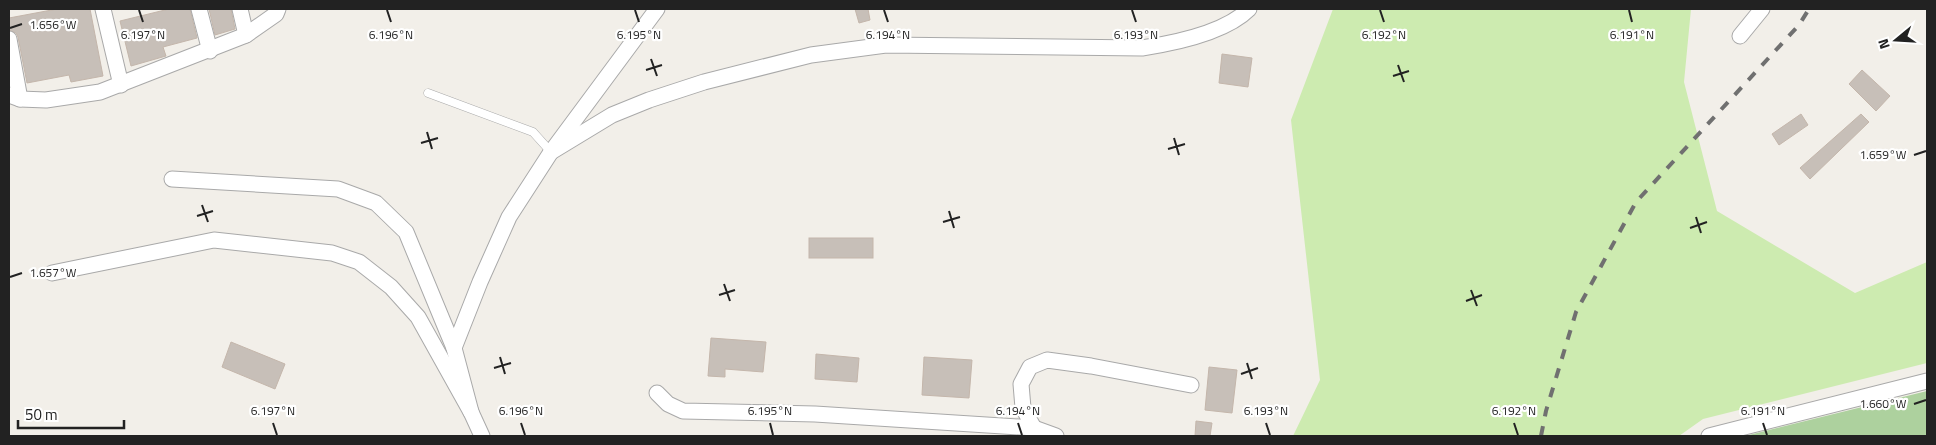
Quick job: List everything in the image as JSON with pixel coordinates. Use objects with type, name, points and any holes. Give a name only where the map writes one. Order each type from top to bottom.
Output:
[{"type":"street","points":[[103,9],[121,85]]},
{"type":"street","points":[[199,9],[210,51]]},
{"type":"street","points":[[240,9],[246,35]]},
{"type":"street","points":[[9,39],[14,97],[46,100],[100,92],[210,51],[246,35],[276,14],[278,9]]},
{"type":"street","points":[[454,348],[480,282],[509,217],[551,152],[657,9]]},
{"type":"street","points":[[551,152],[612,115],[649,100],[704,82],[811,55],[886,46],[1142,48],[1170,44],[1195,37],[1239,18],[1249,9]]},
{"type":"street","points":[[1740,36],[1762,9]]},
{"type":"street","points":[[172,179],[338,188],[376,203],[406,232],[454,348],[471,412]]},
{"type":"street","points":[[52,273],[214,240],[332,253],[359,262],[391,287],[418,317],[471,412],[482,436]]},
{"type":"street","points":[[1034,428],[1023,408],[1021,384],[1030,367],[1047,360],[1091,366],[1191,385]]},
{"type":"street","points":[[1709,436],[1927,381]]},
{"type":"street","points":[[657,393],[668,404],[683,411],[815,414],[1034,428],[1056,436]]},
{"type":"lane","points":[[428,93],[532,132],[551,152]]},
{"type":"green space","points":[[1333,9],[1691,9],[1684,82],[1717,211],[1855,293],[1927,262],[1927,363],[1703,419],[1679,436],[1293,436],[1320,380],[1291,120]]},
{"type":"green space","points":[[1927,391],[1927,436],[1745,436]]},
{"type":"building","points":[[57,9],[90,9],[103,76],[71,82],[69,75],[27,83],[18,37],[16,33],[9,30],[9,18]]},
{"type":"building","points":[[169,9],[190,9],[197,38],[163,47],[166,56],[131,66],[120,21]]},
{"type":"building","points":[[209,9],[231,9],[235,29],[215,35]]},
{"type":"building","points":[[855,9],[868,9],[870,20],[859,23]]},
{"type":"building","points":[[1222,54],[1252,58],[1248,87],[1219,83]]},
{"type":"building","points":[[1862,70],[1890,96],[1876,111],[1849,84]]},
{"type":"building","points":[[1801,114],[1808,125],[1779,145],[1772,134]]},
{"type":"building","points":[[1861,114],[1869,122],[1810,179],[1800,168]]},
{"type":"building","points":[[809,238],[873,238],[873,258],[809,258]]},
{"type":"building","points":[[711,338],[766,342],[763,372],[725,369],[725,377],[708,376]]},
{"type":"building","points":[[231,342],[285,364],[275,389],[222,367]]},
{"type":"building","points":[[816,354],[859,358],[857,382],[815,379]]},
{"type":"building","points":[[924,357],[972,360],[969,398],[922,395]]},
{"type":"building","points":[[1209,367],[1237,370],[1232,413],[1205,410]]},
{"type":"building","points":[[1196,421],[1212,423],[1210,436],[1195,436]]},
{"type":"railway","points":[[1541,436],[1546,411],[1576,312],[1636,202],[1799,25],[1809,9]]}]
